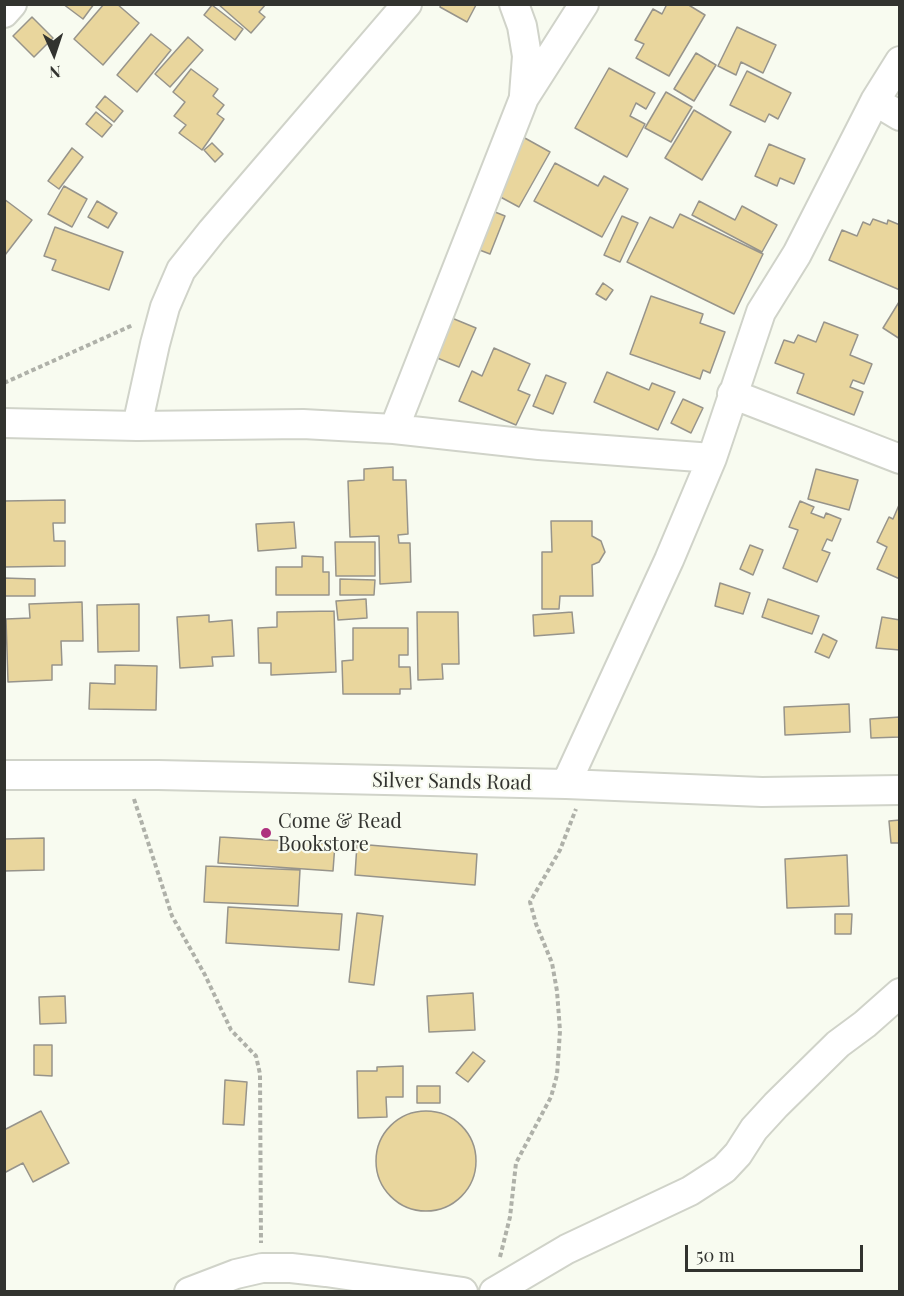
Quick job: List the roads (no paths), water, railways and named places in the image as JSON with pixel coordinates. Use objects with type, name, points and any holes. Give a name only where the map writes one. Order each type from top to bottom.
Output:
[{"type":"street","points":[[4,13],[12,4]]},
{"type":"street","points":[[137,426],[165,307],[181,270],[407,4]]},
{"type":"street","points":[[514,4],[522,26],[526,56],[524,98]]},
{"type":"street","points":[[394,429],[524,98],[584,4]]},
{"type":"street","points":[[575,785],[712,458],[761,312],[797,254],[875,101],[900,61]]},
{"type":"street","points":[[875,101],[900,116]]},
{"type":"street","points":[[732,394],[900,459]]},
{"type":"street","points":[[4,423],[137,426],[303,424],[394,429],[539,445],[712,458]]},
{"type":"street","name":"Silver Sands Road","points":[[4,774],[575,785],[762,792],[900,790]]},
{"type":"street","points":[[494,1292],[567,1249],[690,1191],[724,1169],[776,1105],[837,1044],[865,1024],[900,993]]},
{"type":"street","points":[[189,1292],[236,1274],[262,1268],[291,1268],[326,1272],[463,1292]]},
{"type":"place","name":"Come & Read Bookstore","points":[[266,833]]}]
